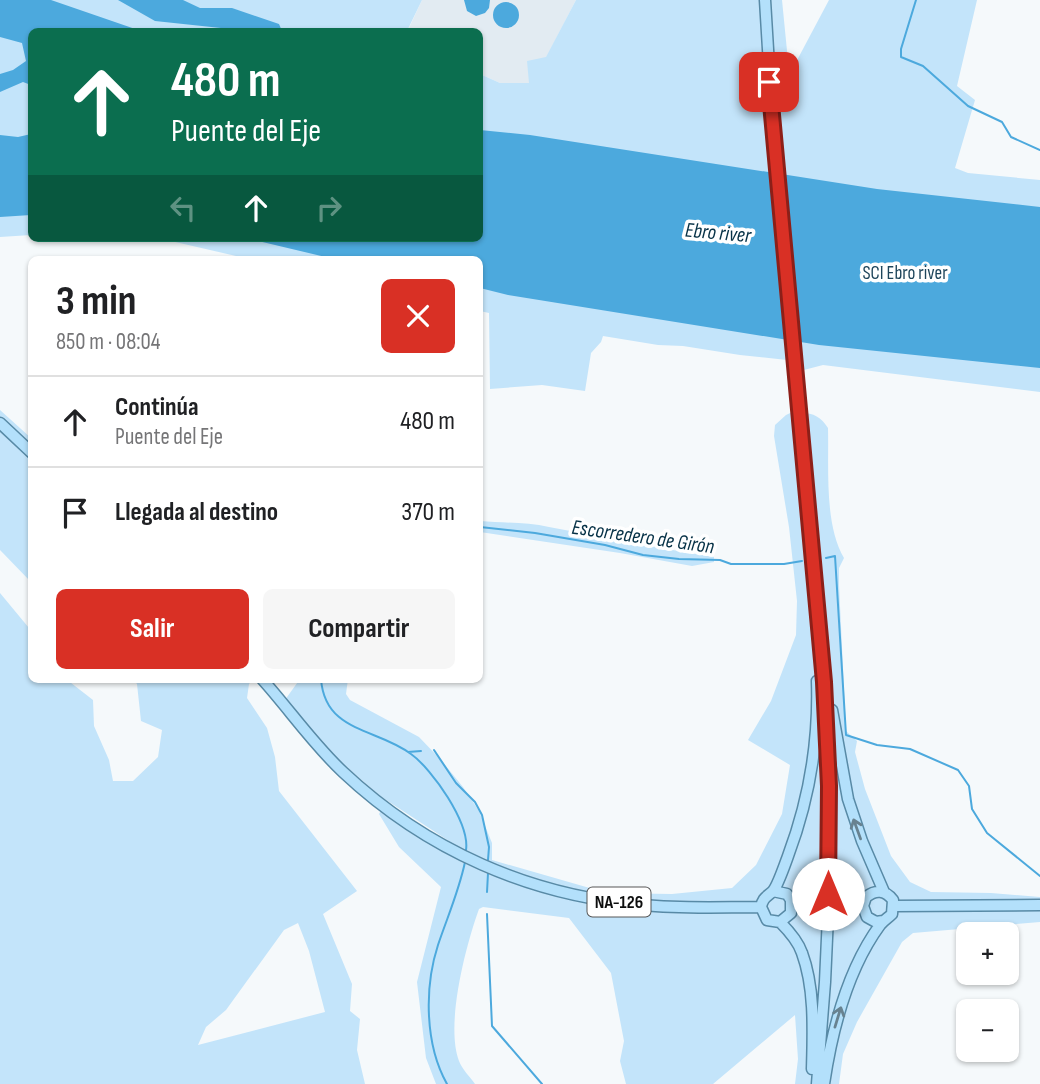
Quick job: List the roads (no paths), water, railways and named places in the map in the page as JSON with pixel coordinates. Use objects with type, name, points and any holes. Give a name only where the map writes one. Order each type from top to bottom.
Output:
[{"type":"main road","points":[[758,0],[766,40]]},
{"type":"main road","points":[[765,0],[769,82],[824,682],[829,786],[826,957],[817,1084]]},
{"type":"main road","points":[[0,423],[28,449]]},
{"type":"main road","points":[[811,541],[821,596],[841,772],[854,821],[884,892],[893,900],[894,906],[892,914],[883,921],[860,961],[843,1002],[824,1084]]},
{"type":"main road","points":[[797,906],[780,922],[768,920],[761,907],[762,899],[773,891],[798,827],[808,792],[817,722],[816,598]]},
{"type":"main road","name":"NA-126","points":[[265,683],[341,770],[373,798],[412,827],[483,866],[523,882],[599,900],[644,905],[761,907]]},
{"type":"main road","points":[[773,891],[787,894],[797,906]]},
{"type":"main road","points":[[857,906],[871,893],[884,892]]},
{"type":"main road","points":[[894,906],[1040,905]]},
{"type":"main road","points":[[797,906],[857,906],[871,920],[883,921]]},
{"type":"main road","points":[[780,922],[797,943],[806,967],[812,1010],[811,1084]]},
{"type":"water","points":[[0,0],[51,0],[132,28],[28,28],[28,84],[23,82],[0,92],[0,74],[13,70],[26,61],[22,43],[0,37]]},
{"type":"water","points":[[118,0],[183,0],[200,8],[232,8],[279,24],[281,28],[221,28],[155,21]]},
{"type":"water","points":[[464,0],[490,0],[489,8],[485,13],[476,16],[467,11]]},
{"type":"water","points":[[506,2],[516,5],[519,15],[516,25],[506,28],[496,25],[493,15],[496,5]]},
{"type":"water","name":"SCI Ebro river","points":[[483,130],[530,135],[877,189],[1040,207],[1040,368],[819,345],[508,295],[483,289],[483,256],[321,256],[262,242],[483,242]]},
{"type":"water","points":[[0,135],[18,137],[28,135],[28,215],[0,217]]},
{"type":"waterway","points":[[916,0],[901,57],[923,66],[968,106],[1002,122],[1011,137],[1040,150]]},
{"type":"waterway","name":"Escorredero de Girón","points":[[483,527],[535,533],[605,545],[643,555],[679,559],[720,560],[731,564],[784,564],[802,561]]},
{"type":"waterway","name":"Escorredero de Girón","points":[[826,558],[835,556],[846,735],[877,745],[910,749],[958,770],[969,786],[972,809],[987,833],[1040,876]]},
{"type":"waterway","points":[[322,683],[332,710],[342,720],[398,746],[420,761],[439,784],[456,812],[466,839],[466,850]]},
{"type":"waterway","points":[[434,750],[482,815],[489,847],[488,860]]},
{"type":"waterway","points":[[408,752],[421,751]]},
{"type":"waterway","points":[[447,1084],[434,1052],[431,1034],[430,979],[465,862]]},
{"type":"waterway","points":[[487,892],[488,873]]},
{"type":"waterway","points":[[487,914],[492,1026],[542,1084]]},
{"type":"water label","name":"Ebro river","points":[[718,233]]}]
